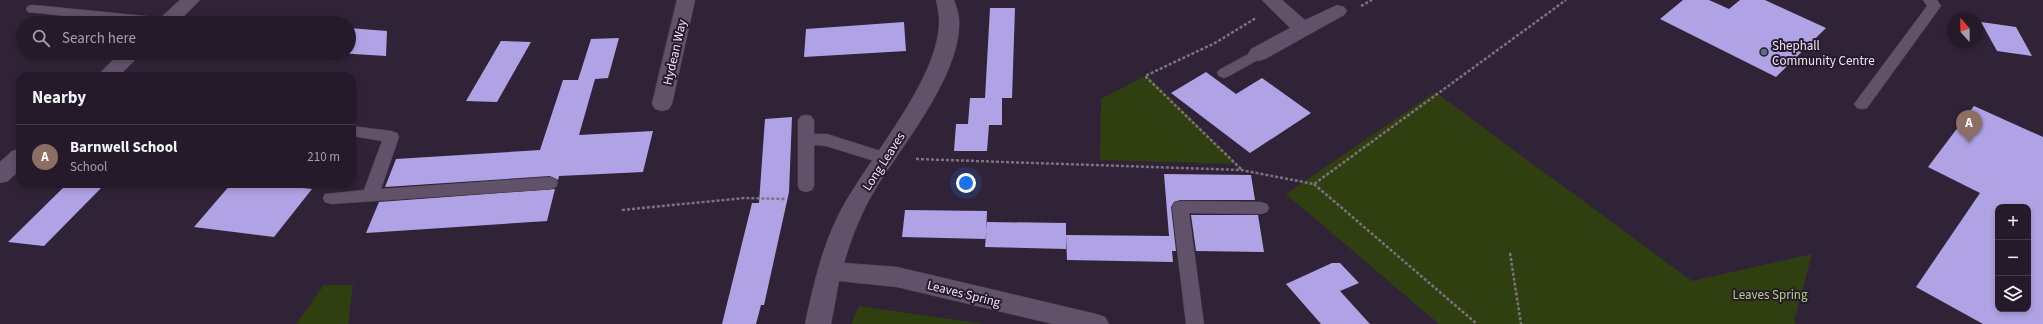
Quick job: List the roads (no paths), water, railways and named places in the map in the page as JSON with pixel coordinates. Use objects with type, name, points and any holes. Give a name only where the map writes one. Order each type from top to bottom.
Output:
[{"type":"street","points":[[173,16],[191,0]]},
{"type":"street","name":"Hydean Way","points":[[662,104],[686,0]]},
{"type":"street","name":"Long Leaves","points":[[818,324],[844,226],[856,202],[909,122],[941,58],[949,18],[945,0]]},
{"type":"street","points":[[1271,0],[1287,16],[1304,29]]},
{"type":"street","points":[[1258,54],[1337,11]]},
{"type":"street","points":[[111,72],[124,60]]},
{"type":"street","points":[[0,175],[16,161]]},
{"type":"street","name":"Leaves Spring","points":[[831,271],[897,277],[1096,324]]},
{"type":"lane","points":[[1862,104],[1934,6],[1930,0]]},
{"type":"lane","points":[[33,9],[99,16]]},
{"type":"lane","points":[[1224,73],[1258,54]]},
{"type":"lane","points":[[806,120],[806,186]]},
{"type":"lane","points":[[356,132],[391,137],[370,196]]},
{"type":"lane","points":[[806,139],[827,140],[884,158]]},
{"type":"lane","points":[[331,198],[550,183]]},
{"type":"lane","points":[[1195,324],[1180,207],[1261,208]]},
{"type":"place","name":"Shephall Community Centre","points":[[1764,52]]},
{"type":"place","name":"Barnwell School","points":[[1969,143]]}]
